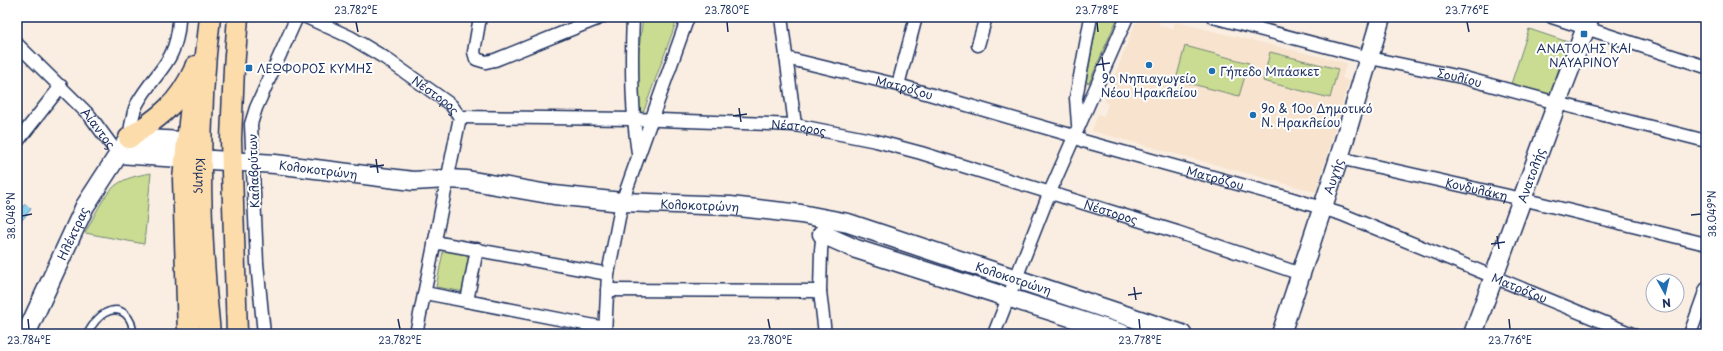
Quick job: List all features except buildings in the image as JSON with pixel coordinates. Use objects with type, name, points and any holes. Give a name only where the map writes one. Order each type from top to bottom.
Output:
[{"type":"highway","points":[[189,334],[184,179],[194,150],[196,67]]},
{"type":"main road","points":[[237,334],[231,188],[232,99],[238,17]]},
{"type":"main road","points":[[129,138],[167,110],[178,98],[196,67],[210,19]]},
{"type":"main road","name":"Κύμης","points":[[210,19],[202,101],[194,150],[203,230],[210,334]]},
{"type":"street","name":"Καλαβρύτων","points":[[264,334],[257,263],[251,124],[256,108],[297,17]]},
{"type":"street","name":"Νέστορος","points":[[306,17],[350,37],[385,58],[451,104],[460,117],[633,119],[795,125],[876,141],[921,153],[1049,194],[1177,232],[1301,274]]},
{"type":"street","points":[[480,17],[474,52],[476,59],[486,62],[602,17]]},
{"type":"street","points":[[633,17],[633,119],[638,155]]},
{"type":"street","points":[[425,293],[605,331],[608,274],[622,202],[688,17]]},
{"type":"street","points":[[781,17],[795,125]]},
{"type":"street","points":[[898,86],[916,17]]},
{"type":"street","points":[[978,44],[986,17]]},
{"type":"street","points":[[1076,130],[1076,98],[1091,17]]},
{"type":"street","points":[[994,334],[1049,194],[1127,17]]},
{"type":"street","name":"Σουλίου","points":[[1212,17],[1370,58],[1461,77],[1706,141]]},
{"type":"street","name":"Αυγής","points":[[1281,334],[1339,158],[1381,17]]},
{"type":"street","points":[[1552,17],[1588,23],[1706,67]]},
{"type":"street","points":[[129,138],[136,105],[167,63],[174,49],[179,20]]},
{"type":"street","name":"Ανατολής","points":[[1473,334],[1557,103],[1588,23]]},
{"type":"street","name":"Αίαντος","points":[[17,44],[90,116],[118,154],[194,150]]},
{"type":"street","name":"Ματρόζου","points":[[786,58],[1076,130],[1083,141],[1289,198],[1341,214],[1632,334]]},
{"type":"street","points":[[17,142],[61,86]]},
{"type":"street","points":[[416,334],[460,117]]},
{"type":"street","name":"Αίαντος","points":[[129,138],[194,150]]},
{"type":"street","name":"Ηλέκτρας","points":[[26,334],[85,206],[129,138]]},
{"type":"street","name":"Κολοκοτρώνη","points":[[194,150],[232,161],[413,182],[447,179],[467,180],[554,195],[622,202],[730,206],[824,226],[848,223],[1015,280],[1182,334]]},
{"type":"street","name":"Κονδυλάκη","points":[[1339,158],[1522,199],[1706,244]]},
{"type":"street","name":"Κολοκοτρώνη","points":[[824,226],[856,249],[1123,334]]},
{"type":"street","points":[[824,226],[820,291],[825,334]]},
{"type":"street","points":[[434,242],[608,274]]},
{"type":"street","points":[[467,301],[476,249]]},
{"type":"street","points":[[607,290],[820,291]]},
{"type":"street","points":[[1690,334],[1706,290]]},
{"type":"lane","points":[[87,334],[97,320],[105,313],[114,310],[123,312],[131,319],[133,334]]},
{"type":"shaded area","name":"9ο & 10ο Δημοτικό Ν. Ηρακλείου","points":[[1138,17],[1160,19],[1159,26],[1173,29],[1175,22],[1347,63],[1342,78],[1349,81],[1316,192],[1092,131],[1098,114],[1104,116],[1108,104],[1104,102]]},
{"type":"green space","points":[[643,17],[678,17],[642,116],[631,114]]},
{"type":"green space","points":[[1098,17],[1118,17],[1089,83],[1086,82]]},
{"type":"green space","points":[[1529,29],[1568,42],[1550,95],[1511,84]]},
{"type":"green space","name":"Γήπεδο Μπάσκετ","points":[[1185,46],[1249,63],[1239,96],[1176,80]]},
{"type":"green space","points":[[1270,52],[1338,69],[1330,98],[1263,81]]},
{"type":"green space","points":[[151,173],[144,244],[85,233],[111,189],[128,179]]},
{"type":"green space","points":[[444,247],[472,252],[465,292],[436,287]]},
{"type":"water","points":[[25,204],[31,209],[18,225],[17,213]]},
{"type":"place","name":"ΑΝΑΤΟΛΗΣ ΚΑΙ ΝΑΥΑΡΙΝΟΥ","points":[[1584,34]]},
{"type":"place","name":"9ο Νηπιαγωγείο Νέου Ηρακλείου","points":[[1149,65]]},
{"type":"place","name":"ΛΕΩΦΟΡΟΣ ΚΥΜΗΣ","points":[[249,68]]},
{"type":"place","name":"Γήπεδο Μπάσκετ","points":[[1212,71]]},
{"type":"place","name":"9ο & 10ο Δημοτικό Ν. Ηρακλείου","points":[[1253,115]]}]
